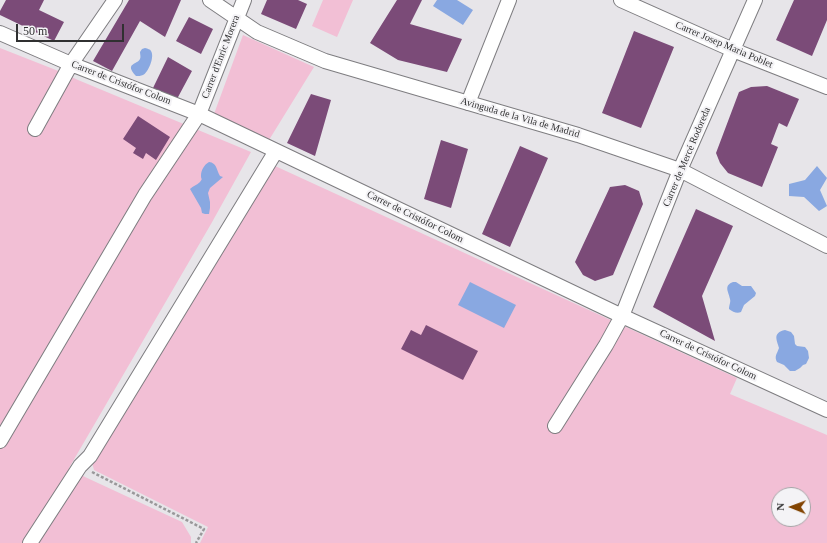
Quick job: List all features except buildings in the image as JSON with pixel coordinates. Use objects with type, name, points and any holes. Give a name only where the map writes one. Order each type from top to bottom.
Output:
[{"type":"street","points":[[35,129],[72,64],[115,0]]},
{"type":"street","name":"Avinguda de la Vila de Madrid","points":[[210,0],[257,32],[325,61],[578,134],[680,170],[827,246]]},
{"type":"street","name":"Carrer d'Enric Morera","points":[[0,441],[145,195],[200,114],[244,0]]},
{"type":"street","points":[[468,102],[509,0]]},
{"type":"street","name":"Carrer Josep Maria Poblet","points":[[621,0],[732,50],[827,87]]},
{"type":"street","name":"Carrer de Mercé Rodoreda","points":[[555,426],[606,345],[622,316],[680,170],[754,0]]},
{"type":"street","name":"Carrer de Cristófor Colom","points":[[0,34],[200,114],[622,316],[827,410]]},
{"type":"street","points":[[30,543],[80,466],[90,456],[276,151]]},
{"type":"shaded area","points":[[323,0],[353,0],[337,37],[312,26]]},
{"type":"shaded area","points":[[243,35],[314,67],[269,140],[214,114]]},
{"type":"shaded area","points":[[0,48],[251,152],[211,224],[69,468],[85,477],[182,522],[191,537],[191,543],[0,543]]},
{"type":"shaded area","points":[[262,160],[737,378],[730,394],[827,435],[827,543],[200,543],[208,527],[94,470],[89,451]]},
{"type":"water","points":[[437,0],[457,0],[473,10],[463,25],[433,6]]},
{"type":"water","points":[[145,48],[150,50],[152,54],[150,64],[145,74],[136,76],[131,69],[131,66],[140,59],[140,52]]},
{"type":"water","points":[[209,162],[215,165],[220,176],[223,177],[210,188],[208,193],[210,202],[209,214],[205,214],[202,213],[201,208],[190,189],[201,181],[202,170]]},
{"type":"water","points":[[817,166],[827,178],[820,190],[827,206],[819,211],[804,197],[789,196],[789,184],[805,180]]},
{"type":"water","points":[[470,282],[516,305],[504,328],[458,305]]},
{"type":"water","points":[[733,282],[736,282],[742,286],[751,286],[756,293],[755,296],[744,305],[740,313],[729,309],[730,300],[727,287]]},
{"type":"water","points":[[785,330],[791,332],[794,336],[795,344],[797,346],[805,347],[808,351],[809,358],[806,364],[795,371],[790,371],[776,360],[776,355],[779,348],[776,337],[778,333]]}]
